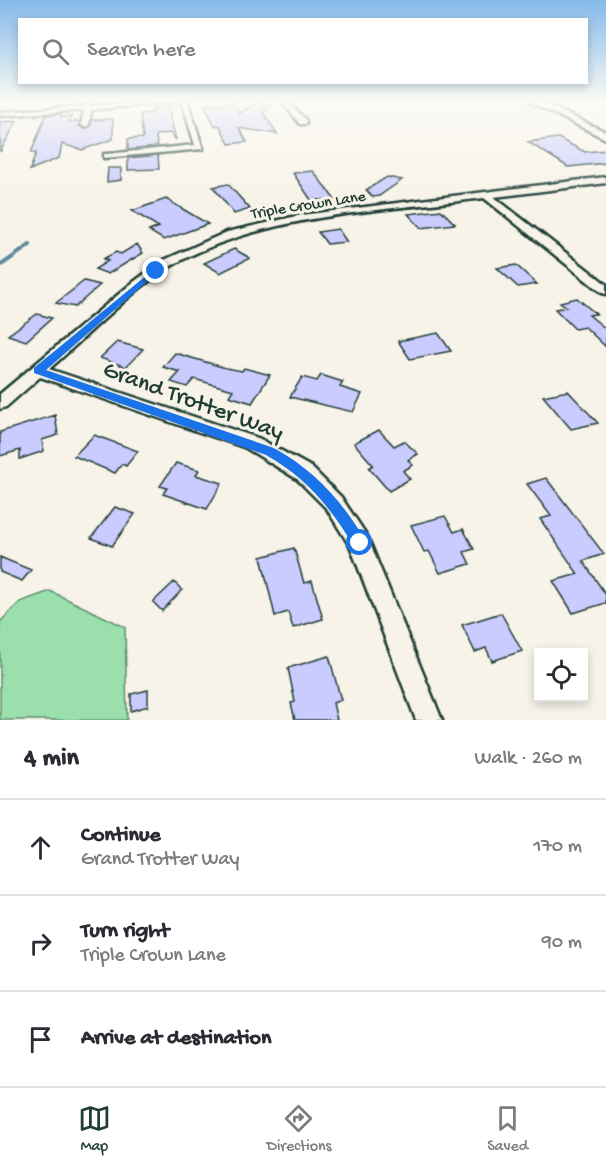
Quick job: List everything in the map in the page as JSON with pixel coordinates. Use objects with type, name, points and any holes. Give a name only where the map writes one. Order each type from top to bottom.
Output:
[{"type":"street","points":[[107,156],[200,147],[196,136]]},
{"type":"street","name":"Triple Crown Lane","points":[[0,403],[145,279],[182,255],[214,240],[292,219],[606,180]]},
{"type":"street","points":[[486,195],[606,290]]},
{"type":"street","name":"Grand Trotter Way","points":[[38,371],[252,443],[287,461],[312,480],[334,503],[360,543],[429,720]]},
{"type":"green space","points":[[50,591],[125,627],[127,720],[0,720],[0,622],[20,602]]},
{"type":"building","points":[[0,136],[9,136],[0,152]]},
{"type":"building","points":[[38,136],[113,136],[113,139],[82,150],[62,144],[59,158],[30,170],[36,153],[31,153]]},
{"type":"building","points":[[143,136],[156,136],[157,147],[128,150],[128,139],[143,138]]},
{"type":"building","points":[[225,136],[243,136],[247,142],[229,144]]},
{"type":"building","points":[[558,138],[585,152],[606,150],[606,163],[568,167],[528,142]]},
{"type":"building","points":[[158,155],[159,169],[128,170],[128,158]]},
{"type":"building","points":[[108,168],[121,168],[121,180],[107,182]]},
{"type":"building","points":[[313,171],[335,200],[311,200],[293,173]]},
{"type":"building","points":[[387,177],[402,180],[379,196],[373,197],[366,190]]},
{"type":"building","points":[[228,184],[250,209],[234,214],[213,187]]},
{"type":"building","points":[[166,199],[208,224],[164,240],[149,231],[159,227],[132,211]]},
{"type":"building","points":[[441,210],[455,224],[421,228],[408,214]]},
{"type":"building","points":[[338,229],[347,242],[327,244],[318,232]]},
{"type":"building","points":[[137,244],[143,253],[108,274],[95,269],[108,261],[103,259],[116,252],[121,254]]},
{"type":"building","points":[[234,249],[250,258],[220,273],[204,263]]},
{"type":"building","points":[[516,265],[537,284],[518,287],[497,268]]},
{"type":"building","points":[[84,281],[100,285],[75,307],[56,303]]},
{"type":"building","points":[[577,298],[596,314],[589,315],[606,329],[606,347],[585,327],[575,329],[555,309],[567,307],[560,302]]},
{"type":"building","points":[[37,314],[52,318],[26,341],[8,335]]},
{"type":"building","points":[[438,333],[451,351],[410,359],[398,341]]},
{"type":"building","points":[[117,342],[143,349],[126,367],[100,358]]},
{"type":"building","points":[[175,353],[226,368],[242,371],[244,368],[270,375],[252,403],[229,396],[233,390],[194,379],[187,387],[171,382],[180,372],[163,367]]},
{"type":"building","points":[[321,375],[343,382],[340,387],[362,394],[353,412],[290,397],[302,377],[317,381]]},
{"type":"building","points":[[568,391],[598,423],[571,429],[543,396]]},
{"type":"building","points":[[55,415],[58,435],[42,440],[44,451],[20,459],[20,450],[0,456],[0,432]]},
{"type":"building","points":[[379,430],[394,446],[404,441],[418,454],[408,460],[413,465],[403,471],[410,479],[389,491],[369,468],[373,465],[354,443]]},
{"type":"building","points":[[94,435],[138,451],[126,466],[122,464],[115,473],[74,456]]},
{"type":"building","points":[[176,463],[199,470],[196,475],[222,483],[207,509],[163,494],[167,488],[160,486]]},
{"type":"building","points":[[546,478],[604,554],[583,561],[606,595],[606,603],[573,613],[553,581],[578,574],[540,519],[551,516],[527,484]]},
{"type":"building","points":[[115,507],[135,514],[112,546],[91,538]]},
{"type":"building","points":[[445,516],[454,532],[463,529],[474,549],[464,552],[470,564],[440,573],[429,551],[424,552],[411,525]]},
{"type":"building","points":[[294,548],[304,583],[312,581],[323,619],[293,628],[288,612],[275,616],[261,557]]},
{"type":"building","points":[[0,557],[31,570],[22,581],[0,572]]},
{"type":"building","points":[[174,582],[182,590],[162,611],[153,602]]},
{"type":"building","points":[[501,613],[522,651],[492,661],[486,648],[475,652],[462,625]]},
{"type":"building","points":[[329,656],[341,700],[333,703],[337,720],[295,720],[291,703],[295,702],[288,668]]},
{"type":"building","points":[[148,690],[148,706],[131,711],[131,694]]},
{"type":"waterway","points":[[0,266],[30,245]]},
{"type":"route","points":[[156,271],[38,371],[270,451],[304,473],[319,487],[348,522],[360,543]]}]
